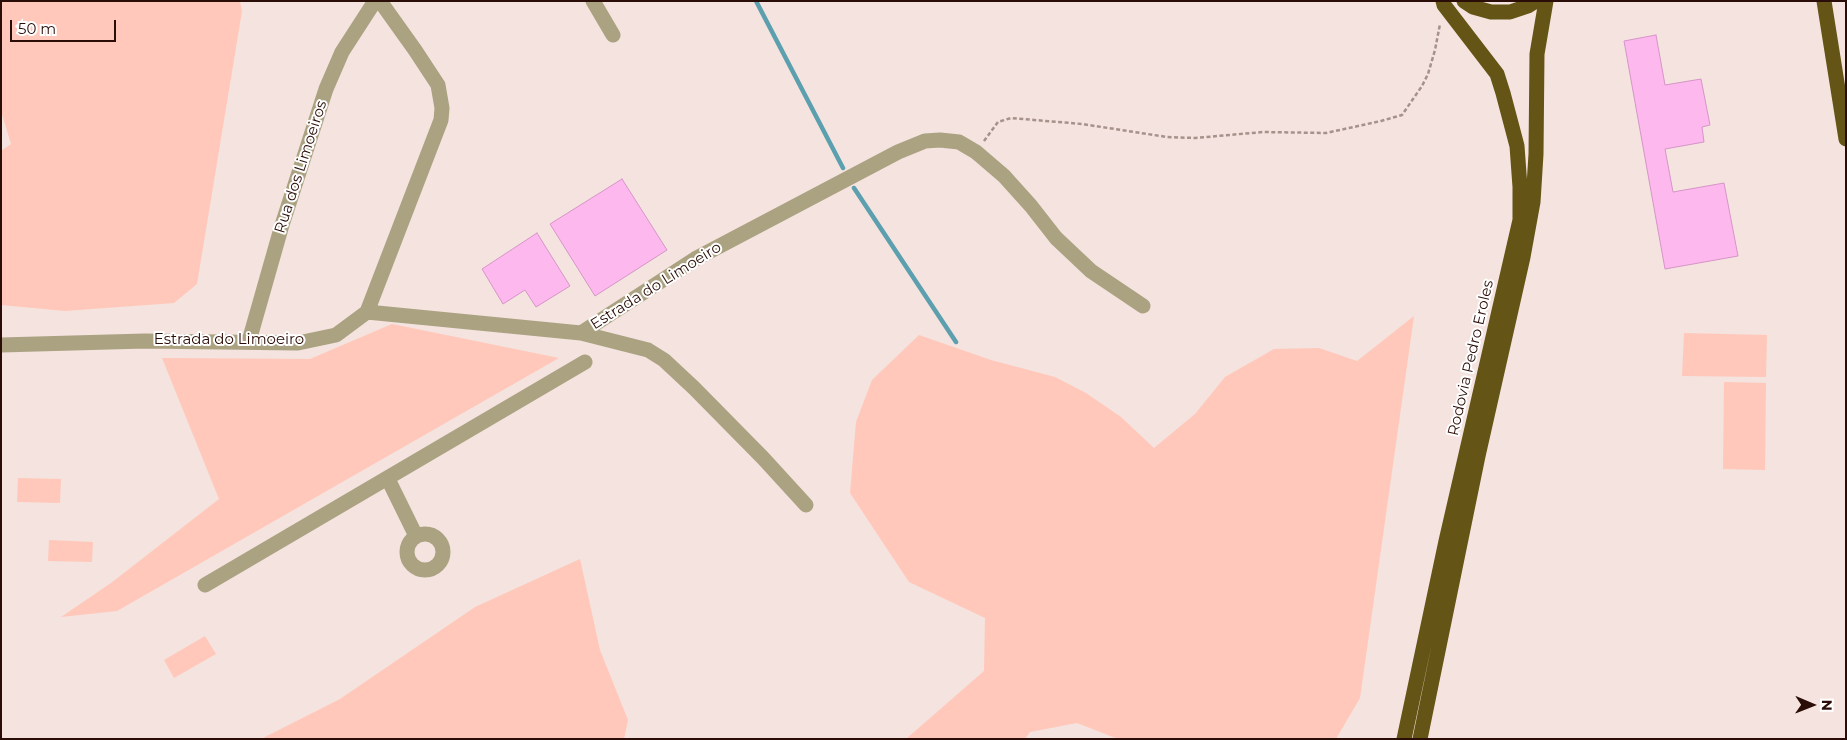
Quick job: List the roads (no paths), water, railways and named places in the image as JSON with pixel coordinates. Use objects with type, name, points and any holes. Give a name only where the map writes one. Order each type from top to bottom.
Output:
[{"type":"highway","points":[[1464,1],[1473,7],[1491,12],[1510,12],[1536,1]]},
{"type":"highway","name":"Rodovia Pedro Eroles","points":[[1420,739],[1478,456],[1523,257],[1531,211],[1536,154],[1537,54],[1546,1]]},
{"type":"highway","points":[[1824,1],[1846,139]]},
{"type":"highway","name":"Rodovia Pedro Eroles","points":[[1404,739],[1446,540],[1520,220],[1517,146],[1504,93],[1496,74],[1444,3]]},
{"type":"street","name":"Rua dos Limoeiros","points":[[249,341],[282,225],[326,88],[342,52],[374,1]]},
{"type":"street","points":[[367,312],[441,120],[442,108],[438,85],[380,1]]},
{"type":"street","points":[[593,1],[613,36]]},
{"type":"street","name":"Estrada do Limoeiro","points":[[1,345],[145,341],[298,343],[336,335],[367,312],[581,333],[695,259],[898,152],[925,142],[940,140],[959,142],[976,152],[1004,176],[1056,238],[1091,271],[1143,306]]},
{"type":"street","points":[[581,333],[648,350],[664,360],[763,458],[806,505]]},
{"type":"street","points":[[205,584],[388,479],[585,362]]},
{"type":"street","points":[[388,479],[416,536]]},
{"type":"waterway","points":[[756,1],[843,168]]},
{"type":"waterway","points":[[854,188],[956,342]]}]
